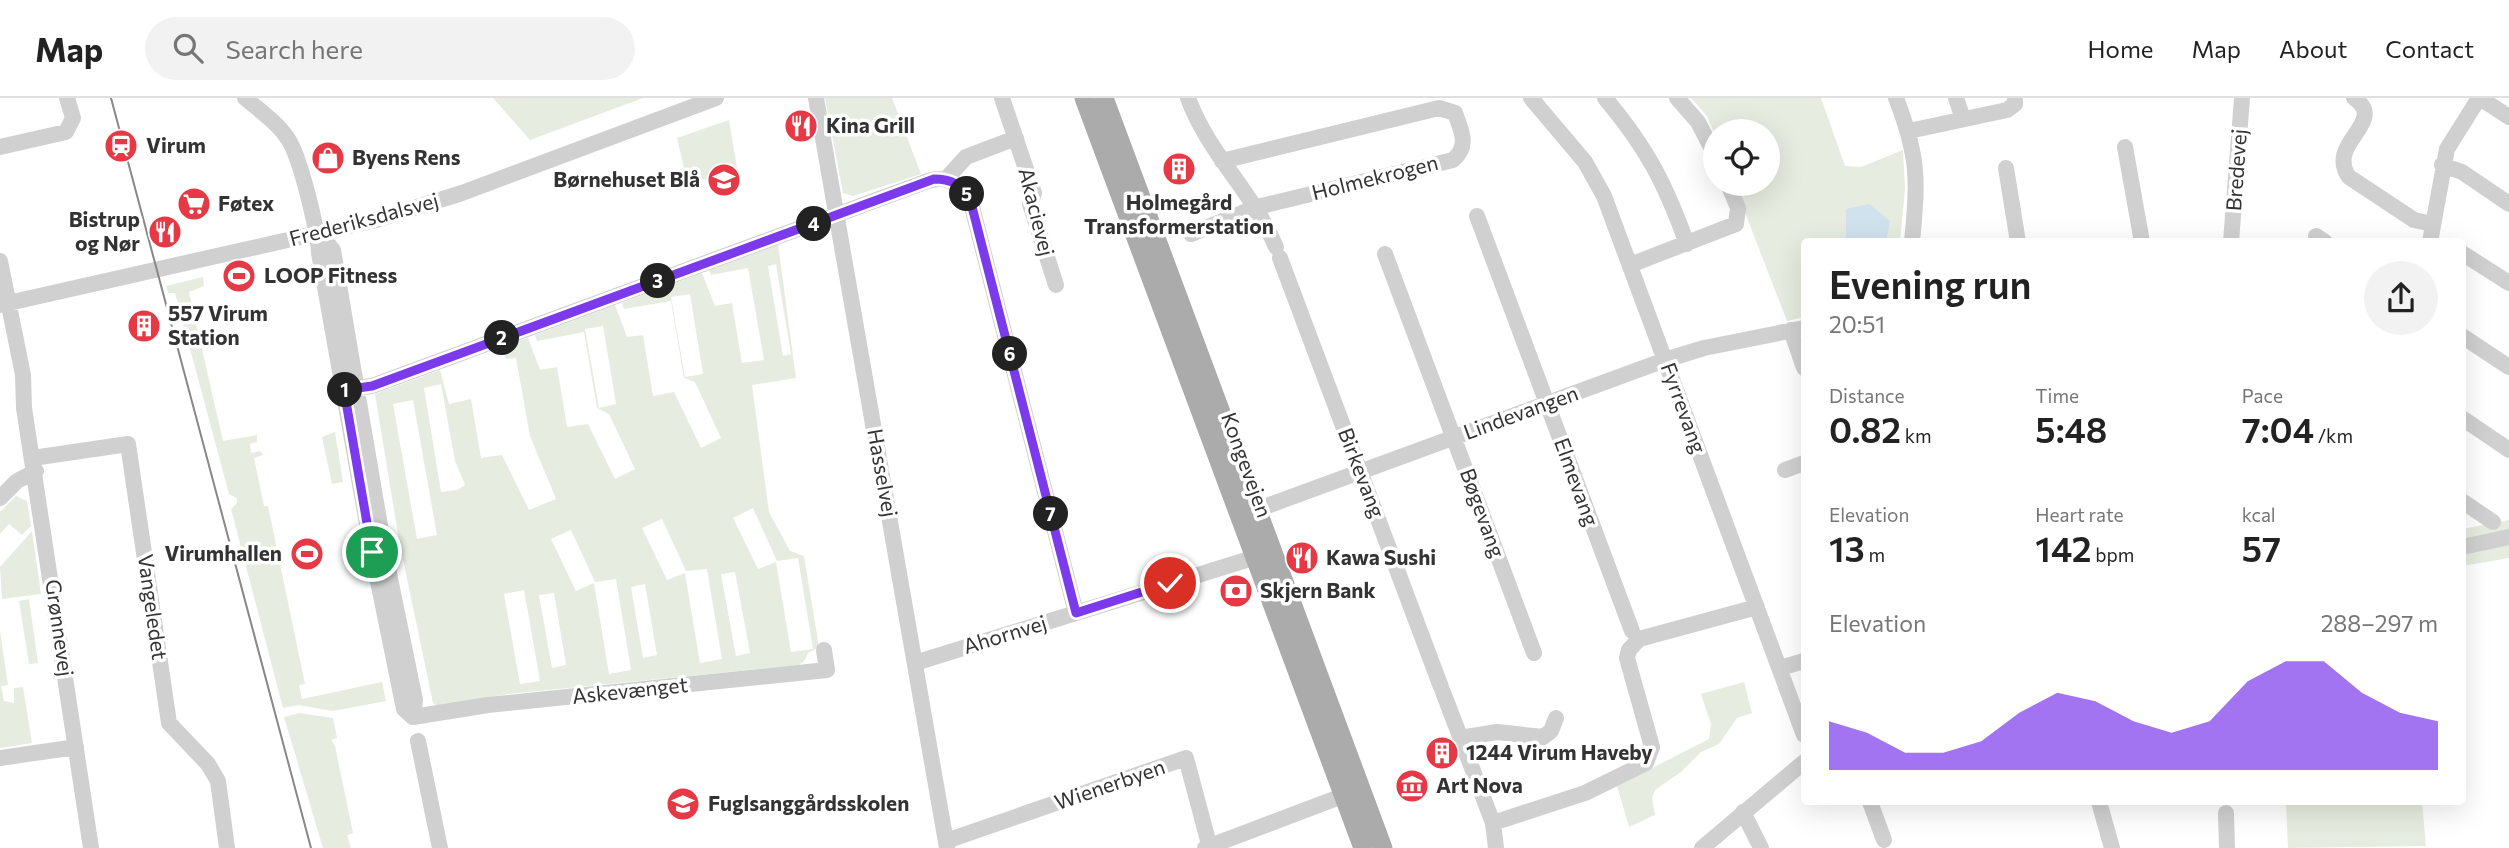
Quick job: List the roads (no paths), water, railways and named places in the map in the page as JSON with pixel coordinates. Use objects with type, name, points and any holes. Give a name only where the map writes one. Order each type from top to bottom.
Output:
[{"type":"main road","name":"Kongevejen","points":[[1084,98],[1363,848]]},
{"type":"main road","name":"Kongevejen","points":[[1104,98],[1383,848]]},
{"type":"street","points":[[0,148],[66,132],[73,118],[67,98]]},
{"type":"street","name":"Frederiksdalsvej","points":[[317,228],[428,197],[633,118],[696,98]]},
{"type":"street","name":"Frederiksdalsvej","points":[[3,303],[317,228],[426,206],[716,98]]},
{"type":"street","name":"Hasselvej","points":[[816,98],[947,844]]},
{"type":"street","name":"Akacievej","points":[[1002,98],[1034,193],[1030,204],[1056,285]]},
{"type":"street","points":[[1188,98],[1207,139],[1257,207]]},
{"type":"street","name":"Fyrrevang","points":[[1531,98],[1585,162],[1604,197],[1801,727]]},
{"type":"street","points":[[1605,98],[1638,138],[1656,167],[1687,244]]},
{"type":"street","points":[[1677,98],[1703,132]]},
{"type":"street","points":[[1896,98],[1909,131],[1918,197],[1913,238]]},
{"type":"street","points":[[1956,98],[1963,119]]},
{"type":"street","points":[[1909,131],[2007,110],[2015,104],[2015,98]]},
{"type":"street","name":"Bredevej","points":[[2231,238],[2242,98]]},
{"type":"street","points":[[2354,98],[2361,103],[2365,112],[2364,124],[2343,151],[2344,169],[2349,177],[2414,220],[2432,224]]},
{"type":"street","points":[[2430,238],[2447,149],[2480,98],[2509,117]]},
{"type":"street","points":[[248,99],[289,139],[296,154],[317,228],[319,253],[351,389],[372,386],[934,179],[946,179],[964,189],[970,199],[1076,613]]},
{"type":"street","name":"Holmekrogen","points":[[1191,234],[1257,207],[1453,159],[1462,152],[1465,141],[1455,113],[1439,108],[1222,161]]},
{"type":"street","name":"Akacievej","points":[[946,179],[966,157],[1016,138]]},
{"type":"street","points":[[2125,147],[2141,238]]},
{"type":"street","points":[[2442,165],[2462,172],[2509,204]]},
{"type":"street","points":[[2006,168],[2017,238]]},
{"type":"street","points":[[1630,265],[1736,224],[1738,208],[1733,196]]},
{"type":"street","name":"Birkevang","points":[[1257,207],[1278,253],[1493,823],[1496,848]]},
{"type":"street","name":"Elmevang","points":[[1477,216],[1632,631]]},
{"type":"street","name":"Bøgevang","points":[[1385,254],[1534,653]]},
{"type":"street","points":[[2466,256],[2509,283]]},
{"type":"street","name":"Grønnevej","points":[[0,261],[3,303],[23,375],[24,408],[35,464],[91,848]]},
{"type":"street","name":"Lindevangen","points":[[1256,510],[1665,359],[1798,329],[1801,348]]},
{"type":"street","points":[[2466,339],[2509,367]]},
{"type":"street","name":"Askevænget","points":[[351,389],[396,674],[404,709],[413,717],[516,702],[827,670],[824,650]]},
{"type":"street","points":[[2466,421],[2509,450]]},
{"type":"street","name":"Vangeledet","points":[[35,464],[128,444],[169,723],[208,764],[218,781],[227,848]]},
{"type":"street","points":[[0,498],[35,464]]},
{"type":"street","points":[[1785,470],[1801,464]]},
{"type":"street","points":[[2466,504],[2493,522]]},
{"type":"street","points":[[2466,546],[2509,537]]},
{"type":"street","name":"Ahornvej","points":[[915,663],[1256,557]]},
{"type":"street","points":[[1493,823],[1585,793],[1646,762],[1652,747],[1627,658],[1633,644],[1639,639],[1757,607]]},
{"type":"street","points":[[1780,668],[1801,662]]},
{"type":"street","points":[[1460,738],[1496,732],[1544,737],[1551,731],[1556,718]]},
{"type":"street","points":[[418,741],[440,848]]},
{"type":"street","points":[[0,758],[76,747]]},
{"type":"street","name":"Wienerbyen","points":[[947,844],[1186,758],[1209,847]]},
{"type":"street","points":[[1702,848],[1801,764]]},
{"type":"street","points":[[1209,847],[1345,795]]},
{"type":"street","points":[[1871,805],[1884,840]]},
{"type":"street","points":[[2100,805],[2112,848]]},
{"type":"street","points":[[1743,812],[1760,848]]},
{"type":"street","points":[[2226,813],[2227,848]]},
{"type":"water","points":[[1869,204],[1890,221],[1887,238],[1846,238],[1846,209]]},
{"type":"tram line","points":[[111,98],[311,848]]},
{"type":"place","name":"Kina Grill","points":[[801,126]]},
{"type":"place","name":"Virum","points":[[121,146]]},
{"type":"place","name":"Byens Rens","points":[[328,158]]},
{"type":"place","name":"Holmegård Transformerstation","points":[[1179,169]]},
{"type":"place","name":"Børnehuset Blå","points":[[724,180]]},
{"type":"place","name":"Føtex","points":[[194,204]]},
{"type":"place","name":"Bistrup og Nør","points":[[165,232]]},
{"type":"place","name":"LOOP Fitness","points":[[239,276]]},
{"type":"place","name":"557 Virum Station","points":[[144,326]]},
{"type":"place","name":"Virumhallen","points":[[307,554]]},
{"type":"place","name":"Kawa Sushi","points":[[1302,558]]},
{"type":"place","name":"Skjern Bank","points":[[1236,591]]},
{"type":"place","name":"1244 Virum Haveby","points":[[1442,753]]},
{"type":"place","name":"Art Nova","points":[[1412,786]]},
{"type":"place","name":"Fuglsanggårdsskolen","points":[[683,804]]}]
